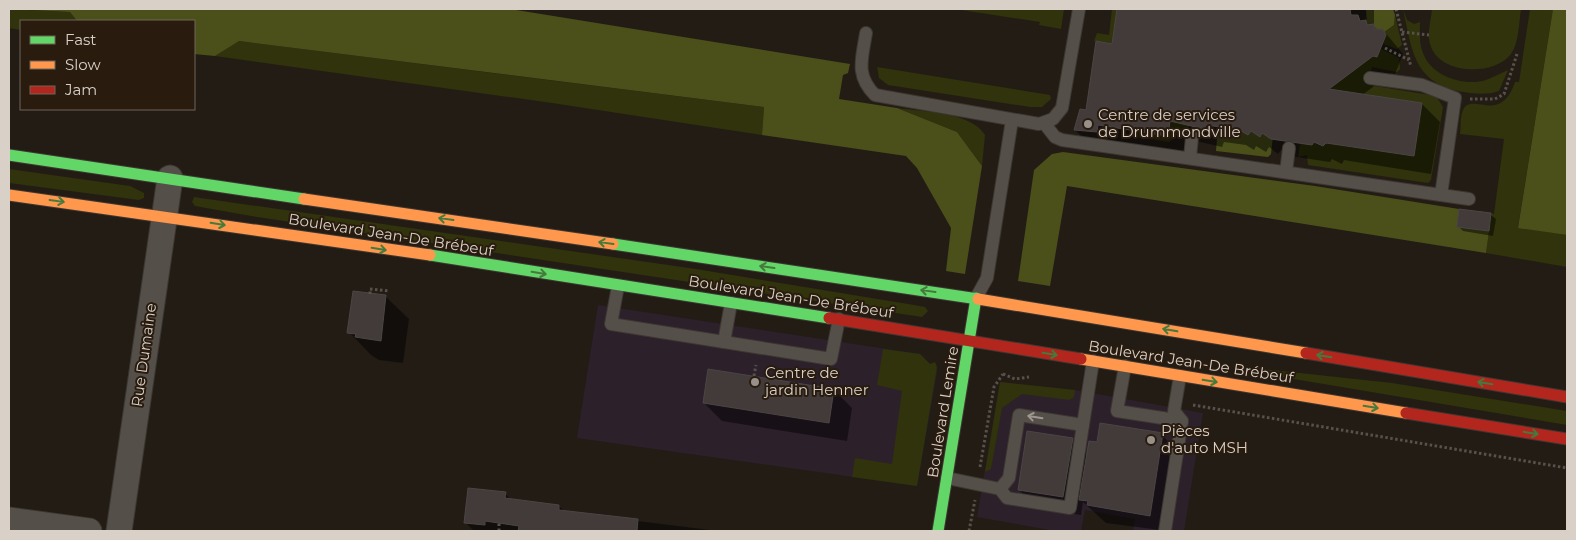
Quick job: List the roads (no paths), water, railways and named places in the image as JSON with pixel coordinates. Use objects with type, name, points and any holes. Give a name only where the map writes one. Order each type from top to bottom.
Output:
[{"type":"main road","name":"Boulevard Jean-De Brébeuf","points":[[9,155],[976,298],[1567,397]]},
{"type":"main road","name":"Boulevard Jean-De Brébeuf","points":[[9,195],[163,216],[839,319],[1567,439]]},
{"type":"main road","name":"Boulevard Lemire","points":[[938,531],[976,298]]},
{"type":"street","name":"Rue Dumaine","points":[[119,531],[170,178]]},
{"type":"street","points":[[9,520],[89,531]]},
{"type":"lane","points":[[866,33],[861,73],[868,88],[875,95],[1012,120],[1044,123],[1053,119],[1062,108],[1079,9]]},
{"type":"lane","points":[[1370,78],[1422,84],[1455,98],[1441,195]]},
{"type":"lane","points":[[976,298],[987,278],[1012,120]]},
{"type":"lane","points":[[1044,123],[1055,137],[1062,140],[1470,199]]},
{"type":"lane","points":[[1190,158],[1192,137]]},
{"type":"lane","points":[[1286,172],[1289,148]]},
{"type":"lane","points":[[618,286],[612,324],[831,359],[839,319]]},
{"type":"lane","points":[[724,342],[731,303]]},
{"type":"lane","points":[[947,478],[1000,489],[1007,498],[1070,508],[1093,361]]},
{"type":"lane","points":[[1125,366],[1117,411],[1182,421]]},
{"type":"lane","points":[[1165,531],[1182,421],[1174,411],[1180,376]]},
{"type":"lane","points":[[1000,489],[1009,478],[1018,415],[1083,425]]},
{"type":"place","name":"Centre de services de Drummondville","points":[[1088,124]]},
{"type":"place","name":"Centre de jardin Henner","points":[[755,382]]},
{"type":"place","name":"Pièces d'auto MSH","points":[[1151,440]]}]
